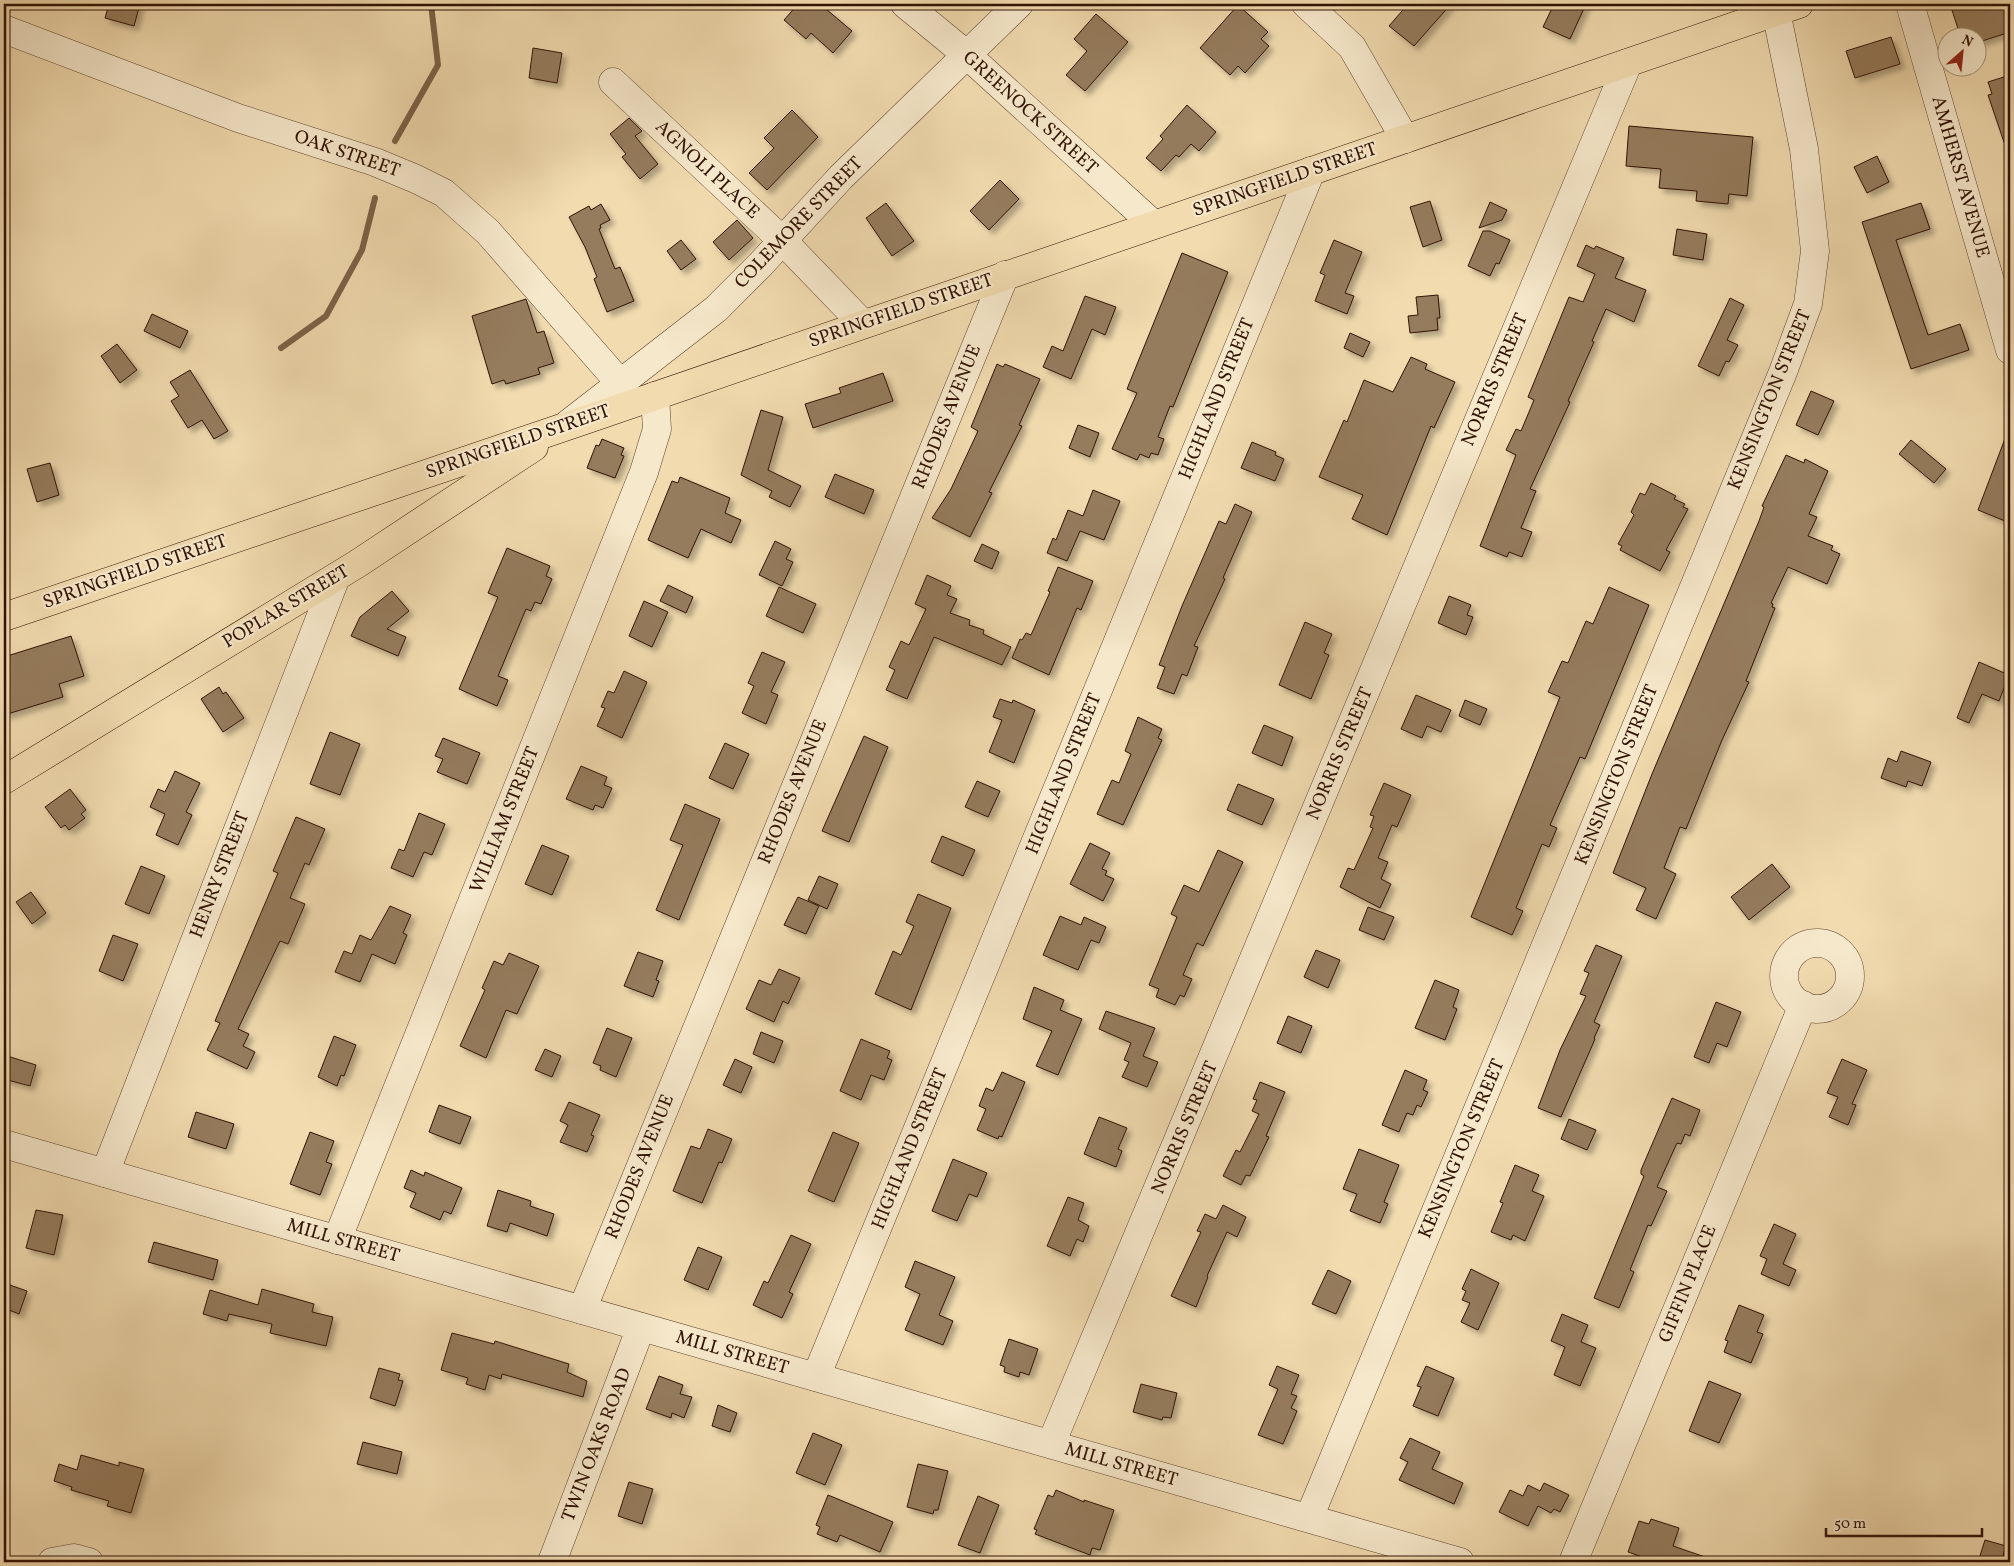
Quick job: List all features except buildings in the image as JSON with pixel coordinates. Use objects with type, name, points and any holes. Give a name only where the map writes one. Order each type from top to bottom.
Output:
[{"type":"main road","name":"SPRINGFIELD STREET","points":[[4,617],[1405,139],[1628,62],[1781,6]]},
{"type":"main road","name":"POPLAR STREET","points":[[4,780],[336,577],[565,427]]},
{"type":"street","name":"GREENOCK STREET","points":[[905,4],[967,55],[1154,224]]},
{"type":"street","name":"COLEMORE STREET","points":[[565,427],[716,309],[783,241],[841,177],[1019,4]]},
{"type":"street","points":[[1306,4],[1352,47],[1405,139]]},
{"type":"street","name":"AMHERST AVENUE","points":[[1910,4],[2010,350]]},
{"type":"street","name":"KENSINGTON STREET","points":[[1309,1518],[1801,327],[1814,276],[1815,239],[1804,148],[1781,6]]},
{"type":"street","name":"OAK STREET","points":[[4,30],[238,118],[375,162],[416,179],[444,194],[472,216],[488,232],[620,383]]},
{"type":"street","name":"NORRIS STREET","points":[[1051,1444],[1628,62]]},
{"type":"street","name":"AGNOLI PLACE","points":[[613,82],[783,241],[864,324]]},
{"type":"street","name":"HIGHLAND STREET","points":[[816,1377],[1311,171]]},
{"type":"street","name":"RHODES AVENUE","points":[[582,1310],[1005,275]]},
{"type":"street","name":"WILLIAM STREET","points":[[337,1240],[644,472],[657,429],[654,396]]},
{"type":"street","name":"HENRY STREET","points":[[105,1173],[336,577]]},
{"type":"street","name":"GIFFIN PLACE","points":[[1573,1562],[1803,1005]]},
{"type":"street","name":"MILL STREET","points":[[4,1144],[1460,1562]]},
{"type":"street","name":"TWIN OAKS ROAD","points":[[552,1562],[641,1327]]},
{"type":"street","points":[[52,1562],[74,1558],[89,1562]]},
{"type":"waterway","points":[[395,141],[438,65],[431,4]]},
{"type":"waterway","points":[[281,348],[326,316],[362,250],[375,198]]}]
